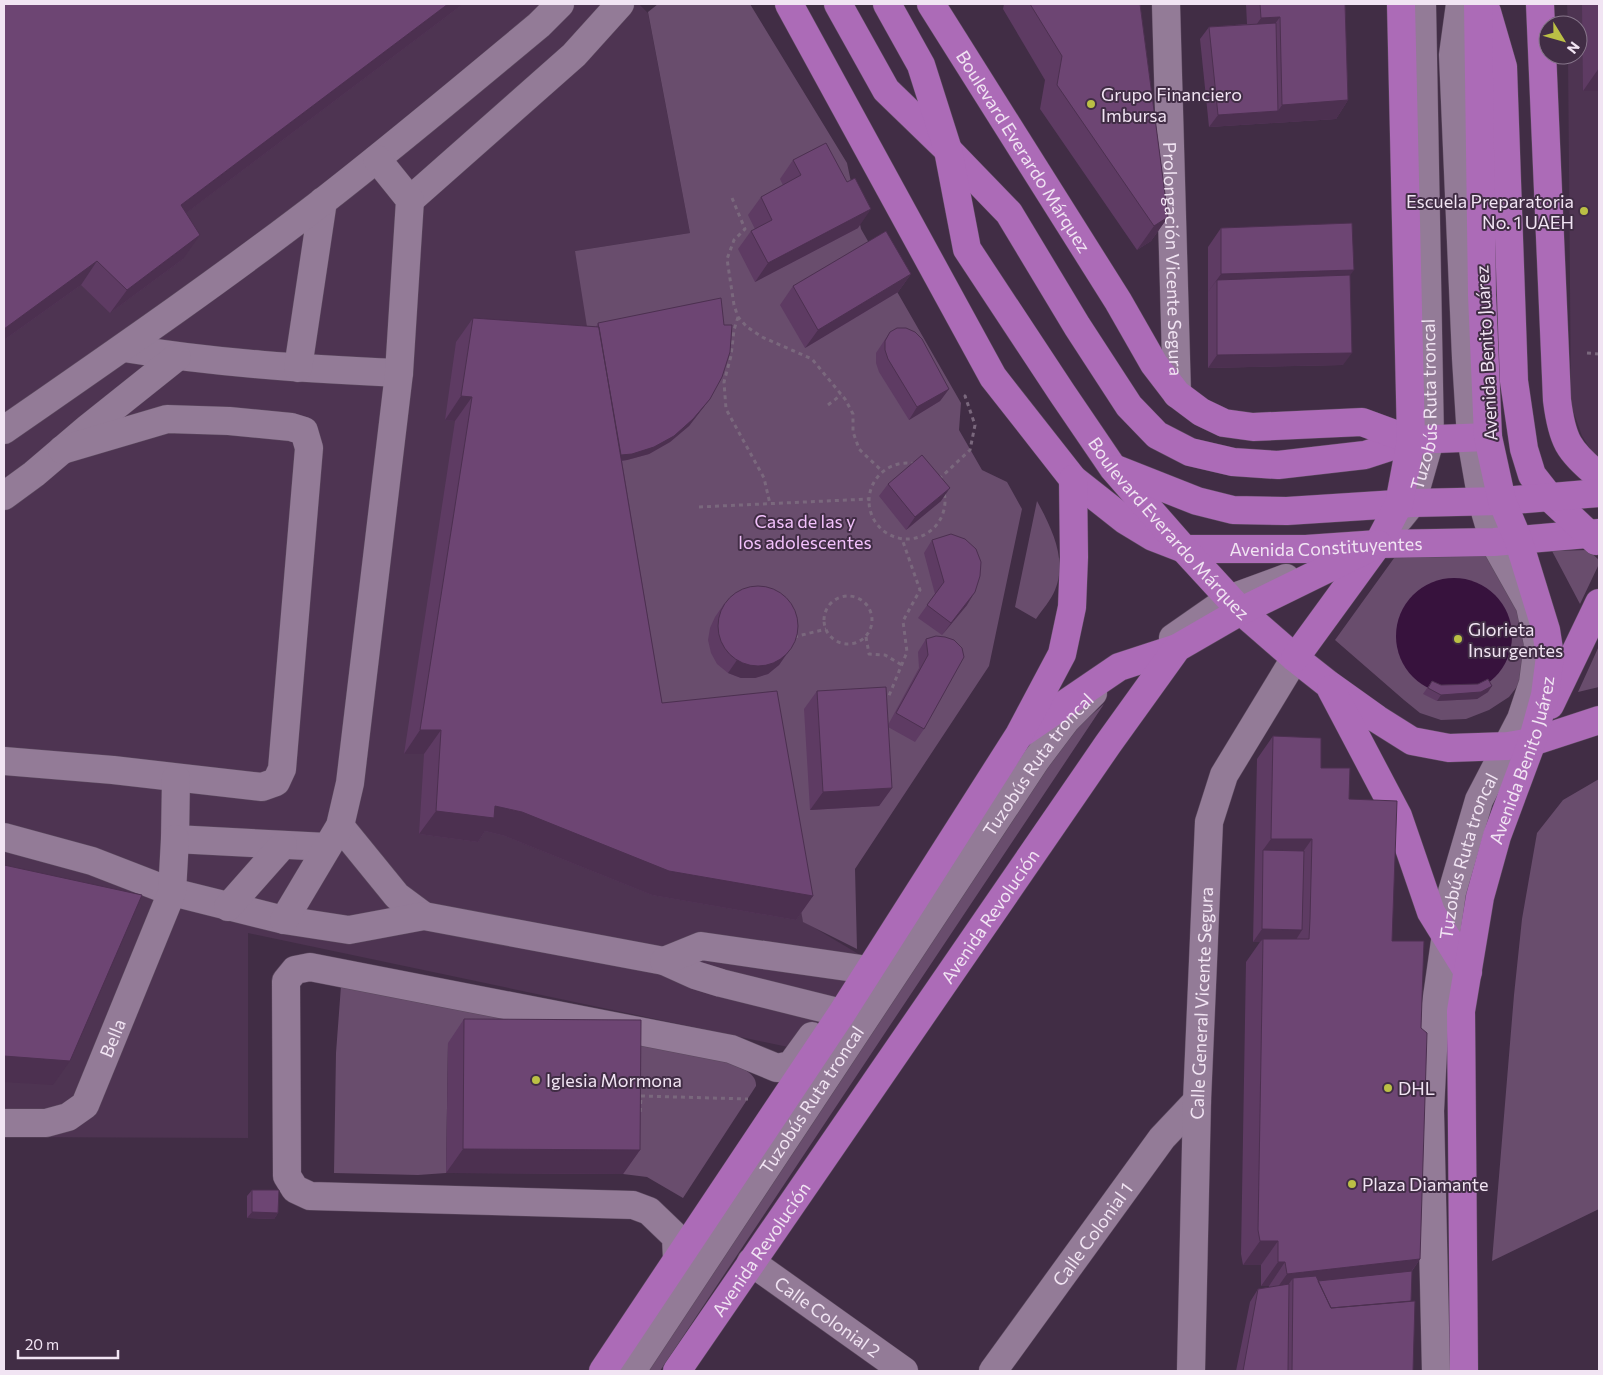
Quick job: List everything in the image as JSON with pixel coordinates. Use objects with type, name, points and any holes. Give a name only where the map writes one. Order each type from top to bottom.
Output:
[{"type":"main road","points":[[603,1371],[842,1013],[1019,735],[1062,654],[1072,607],[1074,556],[1073,479],[993,377],[789,4]]},
{"type":"main road","name":"Boulevard Everardo Márquez","points":[[838,4],[886,90],[1008,212],[1077,326],[1129,406],[1157,435],[1190,452],[1233,462],[1278,465],[1365,455],[1420,440],[1479,438]]},
{"type":"main road","name":"Boulevard Everardo Márquez","points":[[888,4],[921,65],[948,150],[967,249],[1114,468],[1235,605],[1295,658],[1328,684],[1377,720],[1412,741],[1449,748],[1520,744],[1599,720]]},
{"type":"main road","name":"Boulevard Everardo Márquez","points":[[931,4],[1118,301],[1154,364],[1177,394],[1201,412],[1224,422],[1253,427],[1362,422],[1420,440]]},
{"type":"main road","points":[[1295,658],[1378,544],[1405,503],[1420,440],[1401,4]]},
{"type":"main road","name":"Avenida Benito Juárez","points":[[1478,4],[1482,294],[1479,438]]},
{"type":"main road","points":[[1485,4],[1503,67],[1513,353],[1518,416],[1524,450],[1532,475],[1550,498],[1595,537]]},
{"type":"main road","points":[[1540,4],[1556,400],[1559,421],[1565,441],[1580,461],[1599,476]]},
{"type":"main road","name":"Avenida Constituyentes","points":[[1114,468],[1197,501],[1233,510],[1287,511],[1405,503],[1550,498],[1599,493]]},
{"type":"main road","name":"Avenida Constituyentes","points":[[1073,479],[1125,520],[1154,537],[1184,549],[1306,549],[1378,544],[1595,537]]},
{"type":"main road","name":"Avenida Benito Juárez","points":[[1464,1371],[1461,1011],[1480,897],[1520,744],[1545,696],[1550,656],[1546,630],[1506,540],[1492,501]]},
{"type":"main road","name":"Avenida Revolución","points":[[677,1371],[1102,752],[1177,648],[1235,605],[1378,544]]},
{"type":"main road","points":[[1520,744],[1599,604]]},
{"type":"main road","points":[[1019,735],[1119,667],[1177,648]]},
{"type":"main road","points":[[1328,684],[1398,816],[1430,912],[1468,972]]},
{"type":"street","points":[[4,430],[124,348],[378,159],[539,25],[560,4]]},
{"type":"street","points":[[410,200],[574,55],[620,4]]},
{"type":"street","name":"Prolongación Vicente Segura","points":[[1166,4],[1177,394]]},
{"type":"street","name":"Tuzobús Ruta troncal","points":[[1420,440],[1422,4]]},
{"type":"street","name":"Tuzobús Ruta troncal","points":[[1460,4],[1453,55],[1466,358],[1479,438],[1492,501]]},
{"type":"street","points":[[284,920],[334,836],[350,783],[399,373],[410,200],[378,159]]},
{"type":"street","points":[[298,368],[323,201]]},
{"type":"street","points":[[124,348],[177,357],[298,368],[399,373]]},
{"type":"street","points":[[4,496],[177,357]]},
{"type":"street","points":[[4,761],[114,770],[262,787],[276,782],[282,769],[309,448],[304,431],[291,427],[229,421],[168,419],[62,450]]},
{"type":"street","name":"Tuzobús Ruta troncal","points":[[632,1371],[1036,760],[1066,720],[1119,667],[1235,605]]},
{"type":"street","name":"Calle General Vicente Segura","points":[[1191,1371],[1197,1101],[1209,822],[1224,775],[1295,658]]},
{"type":"street","name":"Tuzobús Ruta troncal","points":[[1436,1371],[1430,1111],[1435,1011],[1452,892],[1480,800],[1520,744]]},
{"type":"street","name":"Bella","points":[[4,1123],[46,1123],[68,1117],[85,1105],[172,892],[176,778]]},
{"type":"street","points":[[175,839],[283,845],[334,836]]},
{"type":"street","points":[[334,836],[397,896],[424,916]]},
{"type":"street","points":[[4,837],[92,861],[172,892],[284,920],[349,930],[424,916],[664,961],[695,975],[721,983],[842,1013]]},
{"type":"street","points":[[228,906],[283,845]]},
{"type":"street","points":[[664,961],[701,946],[868,970]]},
{"type":"street","points":[[677,1259],[676,1237],[649,1211],[633,1205],[310,1196],[295,1189],[287,1176],[286,981],[295,970],[310,967],[731,1049],[778,1068],[791,1066],[816,1030],[842,1013]]},
{"type":"street","name":"Calle Colonial 1","points":[[992,1371],[1162,1138],[1197,1101]]},
{"type":"street","name":"Calle Colonial 2","points":[[751,1262],[904,1371]]},
{"type":"path","points":[[732,198],[746,229],[734,240],[727,259],[734,306],[738,317],[747,327],[762,336],[812,359],[841,394],[853,414],[853,432],[859,449],[882,471]]},
{"type":"path","points":[[738,317],[724,382],[726,408],[764,478],[770,504]]},
{"type":"path","points":[[939,479],[970,450],[975,425],[965,396],[993,377]]},
{"type":"path","points":[[828,405],[841,394]]},
{"type":"path","points":[[906,462],[919,464],[930,470],[939,479],[945,491],[946,504],[936,527],[926,535],[914,539],[889,536],[880,529],[872,518],[868,507],[869,493],[874,481],[882,471],[893,464],[906,462]]},
{"type":"path","points":[[699,507],[869,499]]},
{"type":"path","points":[[878,699],[888,698],[902,665],[907,652],[904,621],[920,590],[902,539]]},
{"type":"path","points":[[850,596],[864,602],[872,616],[872,624],[866,637],[859,642],[844,644],[830,636],[826,629],[825,614],[829,607],[841,597],[850,596]]},
{"type":"path","points":[[794,637],[826,629]]},
{"type":"path","points":[[866,637],[869,654],[885,655],[902,665]]},
{"type":"path","points":[[632,1116],[640,1116],[641,1096],[748,1099]]},
{"type":"shaded area","points":[[4,4],[639,4],[648,13],[690,233],[575,251],[765,711],[803,921],[867,959],[807,1051],[248,933],[248,1138],[4,1137]]},
{"type":"shaded area","name":"Escuela Preparatoria No. 1 UAEH","points":[[1567,4],[1599,4],[1599,458],[1582,436],[1571,405],[1568,65],[1588,65],[1588,15],[1568,15]]},
{"type":"shaded area","points":[[1454,578],[1476,583],[1495,595],[1507,614],[1512,636],[1507,658],[1495,677],[1476,689],[1454,694],[1432,689],[1413,677],[1401,658],[1396,636],[1401,614],[1413,595],[1432,583]]},
{"type":"green space","name":"Casa de las y los adolescentes","points":[[658,4],[750,4],[847,163],[861,229],[961,403],[959,430],[982,470],[1007,482],[1022,509],[989,666],[855,869],[857,949],[803,922],[765,711],[650,725],[575,251],[690,233],[648,12]]},
{"type":"green space","points":[[1037,501],[1048,522],[1056,544],[1060,567],[1059,579],[1055,590],[1036,619],[1015,607]]},
{"type":"green space","points":[[1588,550],[1599,560],[1599,564],[1580,604],[1552,551]]},
{"type":"green space","points":[[1495,553],[1527,610],[1526,675],[1509,697],[1489,710],[1466,719],[1441,720],[1420,713],[1335,640],[1397,554]]},
{"type":"green space","points":[[1599,646],[1599,687],[1578,692]]},
{"type":"green space","points":[[1104,704],[660,1371],[638,1371],[1049,752]]},
{"type":"green space","points":[[1599,779],[1599,1209],[1492,1261],[1514,995],[1522,919],[1537,833],[1563,800]]},
{"type":"green space","points":[[341,986],[728,1062],[750,1074],[756,1086],[683,1198],[647,1177],[623,1174],[624,1044],[448,1043],[446,1173],[418,1175],[334,1173],[336,1053]]},
{"type":"building","points":[[4,4],[448,4],[181,205],[200,235],[127,290],[97,261],[4,329]]},
{"type":"building","points":[[1030,4],[1140,4],[1168,217],[1154,226],[1057,85],[1062,56]]},
{"type":"building","points":[[1260,4],[1345,4],[1348,100],[1282,105],[1280,17],[1261,18]]},
{"type":"building","points":[[1276,23],[1278,111],[1218,115],[1209,27]]},
{"type":"building","points":[[826,143],[847,182],[855,178],[871,209],[768,263],[751,231],[772,220],[761,197],[801,175],[793,160]]},
{"type":"building","points":[[1352,223],[1354,270],[1221,274],[1221,228]]},
{"type":"building","points":[[886,231],[911,274],[818,330],[793,286]]},
{"type":"building","points":[[1350,275],[1352,353],[1217,355],[1217,280]]},
{"type":"building","points":[[721,298],[724,325],[732,325],[730,352],[722,377],[710,399],[693,419],[674,436],[654,447],[632,454],[621,455],[598,323]]},
{"type":"building","points":[[473,318],[599,327],[662,703],[777,691],[813,896],[669,871],[522,812],[495,806],[494,818],[436,811],[441,730],[420,730],[472,397],[461,396]]},
{"type":"building","points":[[897,328],[906,328],[915,332],[922,339],[949,389],[917,407],[888,359],[885,350],[885,341],[890,332]]},
{"type":"building","points":[[922,455],[950,488],[915,517],[888,484]]},
{"type":"building","points":[[951,534],[965,539],[976,549],[981,562],[980,576],[975,592],[951,623],[927,605],[944,582],[932,540]]},
{"type":"building","points":[[758,586],[773,589],[786,598],[795,611],[798,626],[795,641],[786,654],[773,663],[758,666],[743,663],[730,654],[721,641],[718,626],[721,611],[730,598],[743,589]]},
{"type":"building","points":[[936,636],[954,640],[962,648],[964,657],[924,729],[896,713],[928,655],[926,639]]},
{"type":"building","points":[[1488,679],[1492,686],[1481,692],[1441,695],[1428,688],[1432,681],[1441,685],[1478,684]]},
{"type":"building","points":[[886,687],[892,788],[823,792],[817,691]]},
{"type":"building","points":[[1273,736],[1321,738],[1321,768],[1350,768],[1349,799],[1397,801],[1392,941],[1424,941],[1421,1028],[1427,1033],[1420,1259],[1287,1274],[1285,1262],[1278,1262],[1278,1241],[1260,1241],[1258,1230],[1263,939],[1309,939],[1310,919],[1312,839],[1271,839]]},
{"type":"building","points":[[1263,850],[1304,851],[1302,930],[1262,929]]},
{"type":"building","points":[[4,865],[142,895],[70,1061],[4,1056]]},
{"type":"building","name":"Iglesia Mormona","points":[[464,1019],[641,1020],[640,1150],[463,1149]]},
{"type":"building","points":[[252,1190],[279,1190],[278,1213],[252,1212]]},
{"type":"building","points":[[1412,1271],[1411,1301],[1331,1308],[1318,1281]]},
{"type":"building","points":[[1316,1276],[1331,1308],[1415,1301],[1413,1371],[1292,1371],[1293,1278]]},
{"type":"building","points":[[1289,1284],[1288,1371],[1243,1371],[1258,1289]]},
{"type":"place","name":"Grupo Financiero Imbursa","points":[[1091,104]]},
{"type":"place","name":"Escuela Preparatoria No. 1 UAEH","points":[[1584,211]]},
{"type":"place","name":"Glorieta Insurgentes","points":[[1458,639]]},
{"type":"place","name":"Iglesia Mormona","points":[[536,1080]]},
{"type":"place","name":"DHL","points":[[1388,1088]]},
{"type":"place","name":"Plaza Diamante","points":[[1352,1184]]}]
